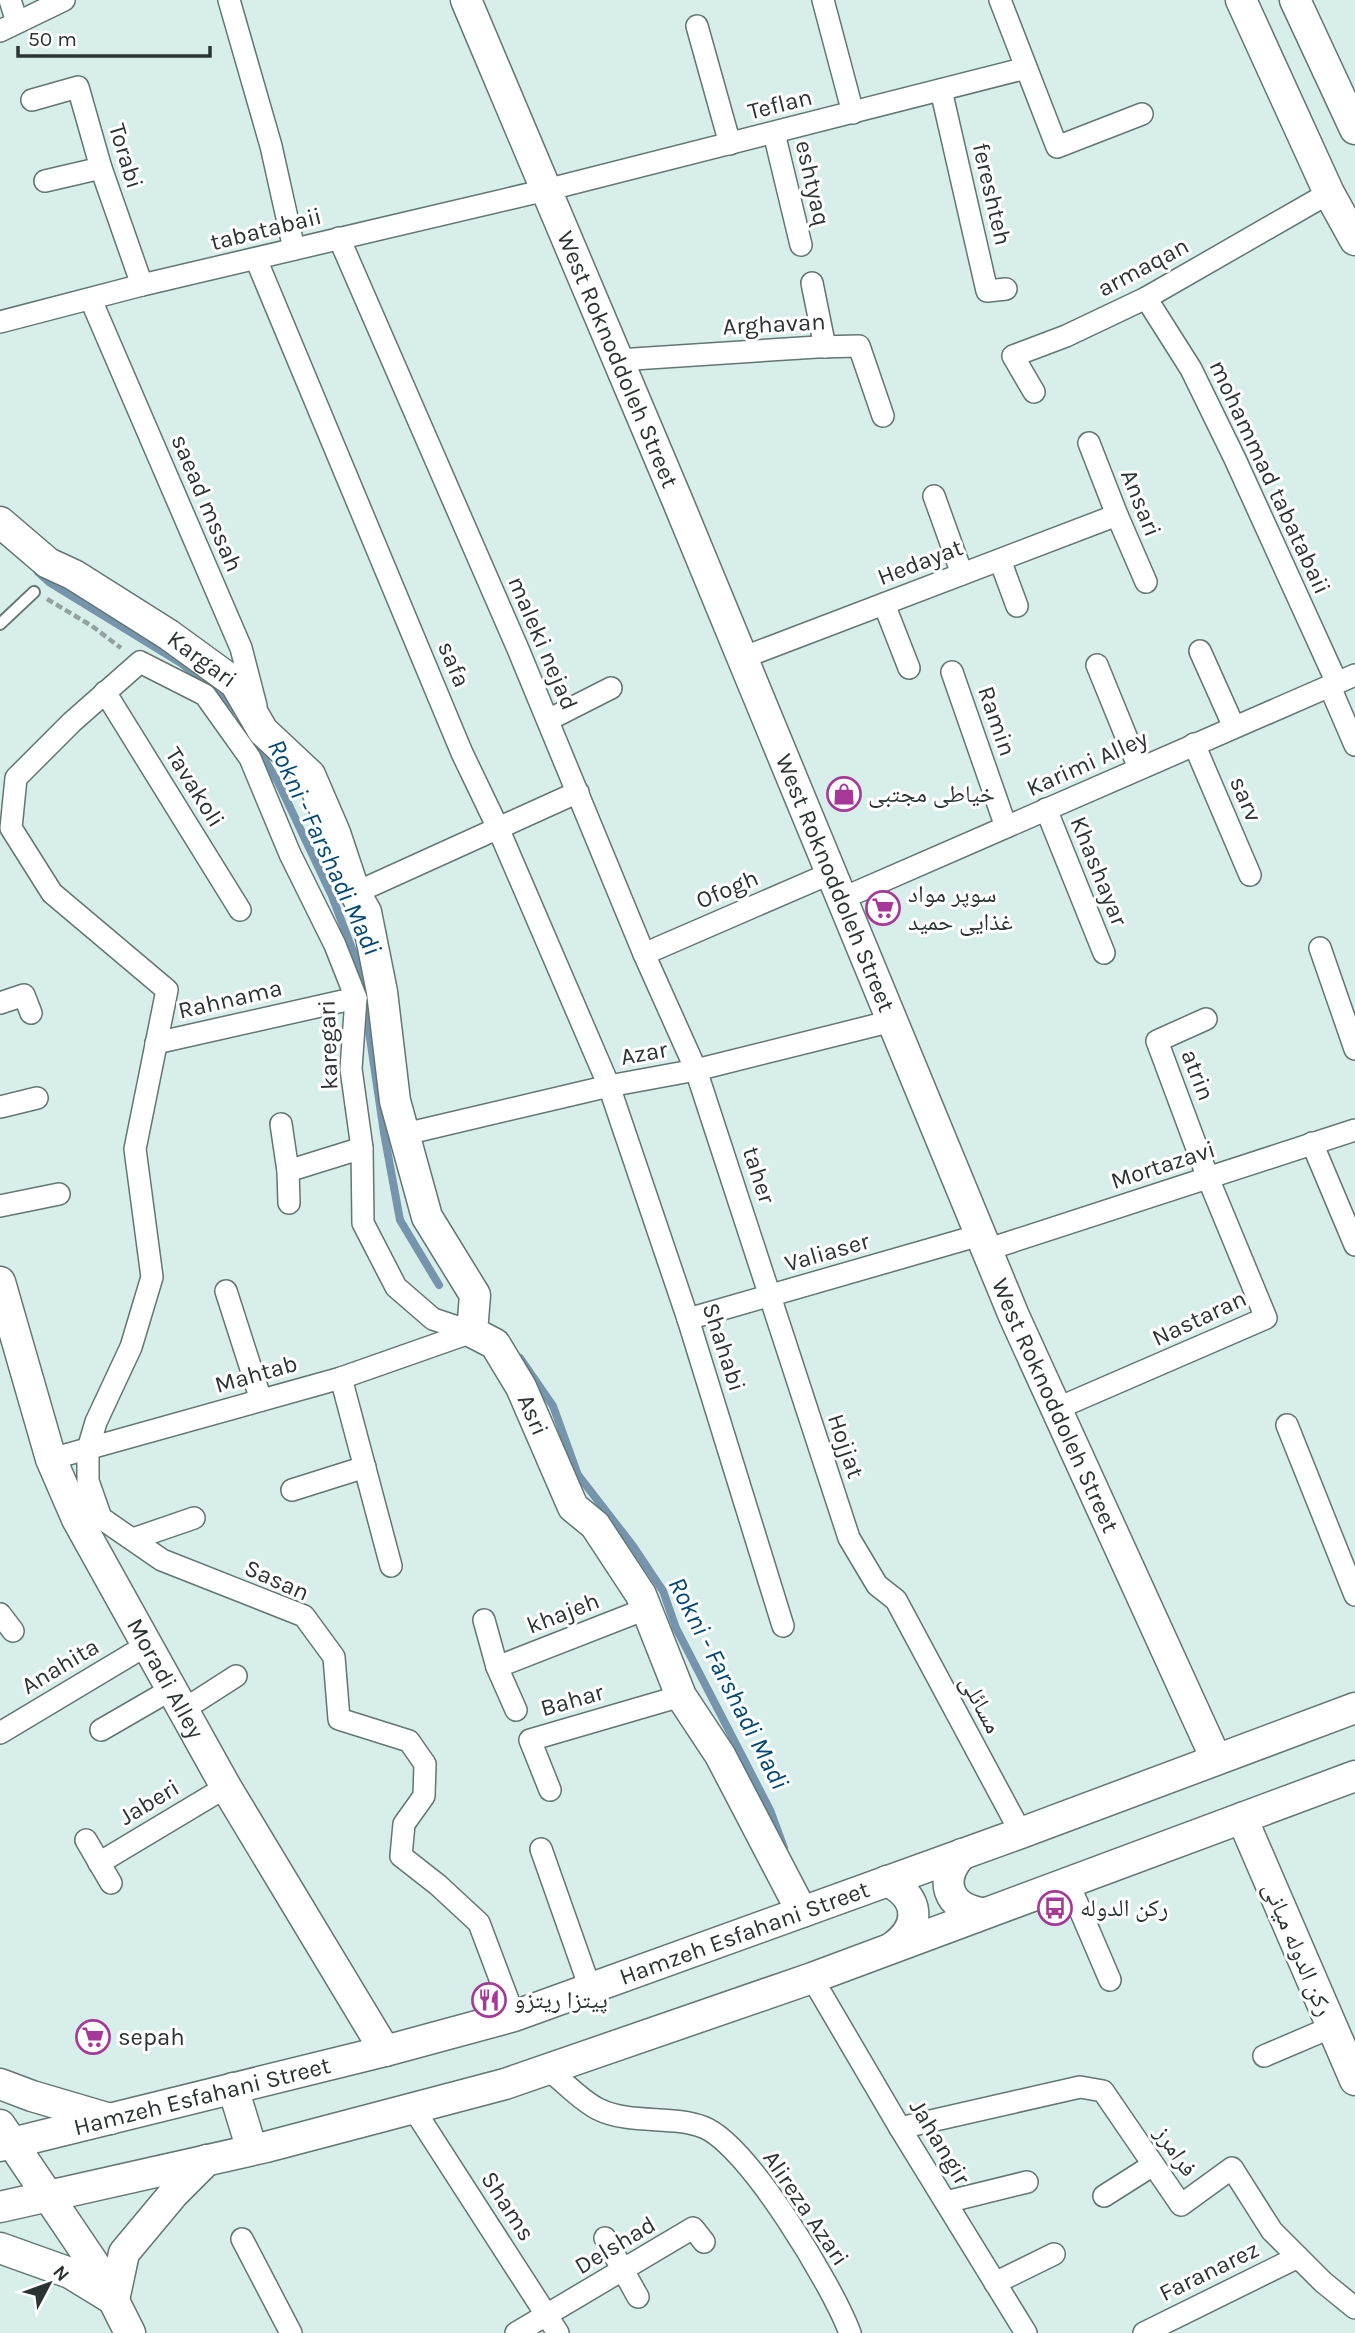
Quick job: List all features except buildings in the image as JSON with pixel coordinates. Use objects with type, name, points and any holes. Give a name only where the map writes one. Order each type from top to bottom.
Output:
[{"type":"main road","name":"West Roknoddoleh Street","points":[[466,0],[742,658],[983,1243],[1216,1759]]},
{"type":"main road","points":[[1241,0],[1329,193],[1355,240]]},
{"type":"main road","points":[[1295,0],[1355,129]]},
{"type":"main road","name":"Kargari","points":[[0,522],[48,564],[74,575],[169,635],[235,683],[263,731],[310,775],[335,833],[355,893]]},
{"type":"main road","points":[[355,893],[366,912],[382,992],[395,1101],[427,1217],[475,1295],[472,1332]]},
{"type":"main road","name":"Moradi Alley","points":[[0,1282],[8,1338],[51,1459],[77,1520],[226,1787],[385,2051]]},
{"type":"main road","name":"Asri","points":[[472,1332],[495,1344],[521,1387],[573,1507],[595,1525],[648,1608],[681,1696],[720,1755],[802,1912]]},
{"type":"main road","name":"Hamzeh Esfahani Street","points":[[4,2138],[110,2119],[514,2016],[1021,1833],[1355,1708]]},
{"type":"main road","points":[[0,2207],[252,2150],[505,2084],[812,1978],[1355,1776]]},
{"type":"main road","name":"رکن الدوله میانی","points":[[1242,1818],[1355,2080]]},
{"type":"main road","points":[[962,1854],[953,1862],[948,1885],[952,1896],[960,1905],[970,1911],[982,1913]]},
{"type":"main road","points":[[887,1881],[900,1888],[909,1899],[914,1912],[912,1926],[905,1939],[893,1947]]},
{"type":"main road","points":[[0,2084],[110,2119]]},
{"type":"main road","points":[[233,2088],[252,2150]]},
{"type":"main road","points":[[4,2138],[48,2195],[100,2273],[130,2333]]},
{"type":"main road","points":[[114,2300],[124,2253],[174,2193],[207,2160]]},
{"type":"main road","points":[[0,2248],[70,2273],[114,2300]]},
{"type":"street","points":[[10,0],[9,27],[64,0]]},
{"type":"street","points":[[229,0],[271,146],[294,249]]},
{"type":"street","points":[[823,0],[853,113]]},
{"type":"street","points":[[1000,0],[1058,147],[1142,114]]},
{"type":"street","points":[[697,26],[730,144]]},
{"type":"street","name":"Teflan","points":[[546,190],[1026,68]]},
{"type":"street","name":"Torabi","points":[[32,100],[78,87],[101,168],[142,285]]},
{"type":"street","name":"fereshteh","points":[[941,90],[987,291],[1006,289]]},
{"type":"street","name":"eshtyaq","points":[[774,133],[801,245]]},
{"type":"street","points":[[45,181],[101,168]]},
{"type":"street","name":"tabatabaii","points":[[0,322],[142,285],[546,190]]},
{"type":"street","name":"armaqan","points":[[1034,392],[1013,356],[1066,336],[1146,298],[1329,193]]},
{"type":"street","name":"maleki nejad","points":[[339,238],[696,1070]]},
{"type":"street","name":"safa","points":[[256,259],[462,753],[498,828],[609,1086]]},
{"type":"street","points":[[812,283],[825,347]]},
{"type":"street","name":"mohammad tabatabaii","points":[[1146,298],[1191,369],[1341,682],[1355,745]]},
{"type":"street","name":"saead mssah","points":[[91,300],[241,648],[263,731]]},
{"type":"street","name":"Arghavan","points":[[618,360],[859,346],[883,416]]},
{"type":"street","name":"Ansari","points":[[1089,443],[1146,582]]},
{"type":"street","points":[[934,496],[962,574]]},
{"type":"street","name":"Hedayat","points":[[742,658],[1117,515]]},
{"type":"street","points":[[1000,560],[1017,606]]},
{"type":"street","points":[[884,604],[909,668]]},
{"type":"street","points":[[1200,651],[1234,727]]},
{"type":"street","points":[[105,692],[140,662]]},
{"type":"street","name":"karegari","points":[[140,662],[205,695],[250,758],[290,854],[335,945],[356,998],[351,1069],[362,1148],[363,1223],[396,1287],[433,1319],[472,1332]]},
{"type":"street","points":[[1097,666],[1139,768]]},
{"type":"street","name":"Ramin","points":[[952,672],[1006,827]]},
{"type":"street","name":"Karimi Alley","points":[[836,886],[1006,827],[1341,682]]},
{"type":"street","points":[[548,720],[611,688]]},
{"type":"street","name":"Tavakoli","points":[[105,692],[240,910]]},
{"type":"street","name":"Sasan","points":[[105,692],[16,778],[12,828],[52,893],[167,990],[135,1149],[152,1277],[131,1347],[96,1422],[88,1449],[88,1481],[101,1518],[162,1560],[304,1616],[334,1657],[340,1719],[409,1741],[425,1764],[424,1796],[404,1824],[401,1856],[439,1885],[478,1923],[514,2016]]},
{"type":"street","name":"sarv","points":[[1194,744],[1250,875]]},
{"type":"street","points":[[355,893],[578,792]]},
{"type":"street","name":"Khashayar","points":[[1046,810],[1104,953]]},
{"type":"street","name":"Ofogh","points":[[644,954],[836,886]]},
{"type":"street","points":[[1320,948],[1355,1049]]},
{"type":"street","points":[[0,1003],[24,995],[31,1013]]},
{"type":"street","name":"Rahnama","points":[[156,1043],[356,998]]},
{"type":"street","name":"atrin","points":[[1206,1019],[1157,1041],[1208,1178]]},
{"type":"street","name":"Azar","points":[[405,1134],[609,1086],[696,1070],[892,1021]]},
{"type":"street","name":"taher","points":[[696,1070],[771,1296]]},
{"type":"street","name":"Shahabi","points":[[609,1086],[688,1319],[783,1626]]},
{"type":"street","points":[[0,1107],[37,1098]]},
{"type":"street","points":[[281,1124],[288,1171],[289,1203]]},
{"type":"street","name":"Mortazavi","points":[[983,1243],[1208,1178],[1355,1130]]},
{"type":"street","points":[[1312,1143],[1355,1245]]},
{"type":"street","points":[[288,1171],[362,1148]]},
{"type":"street","name":"Nastaran","points":[[1056,1409],[1266,1318],[1208,1178]]},
{"type":"street","points":[[0,1206],[59,1194]]},
{"type":"street","name":"Valiaser","points":[[688,1319],[983,1243]]},
{"type":"street","points":[[226,1291],[261,1400]]},
{"type":"street","name":"Hojjat","points":[[771,1296],[849,1538],[877,1585],[896,1600]]},
{"type":"street","name":"Mahtab","points":[[51,1459],[341,1378],[472,1332]]},
{"type":"street","points":[[341,1378],[391,1566]]},
{"type":"street","points":[[1287,1425],[1355,1595]]},
{"type":"street","points":[[292,1490],[365,1467]]},
{"type":"street","points":[[133,1539],[194,1518]]},
{"type":"street","name":"مسائلی","points":[[896,1600],[1021,1833]]},
{"type":"street","name":"khajeh","points":[[497,1667],[648,1608]]},
{"type":"street","points":[[484,1620],[497,1667],[516,1710]]},
{"type":"street","name":"Anahita","points":[[0,1733],[147,1644]]},
{"type":"street","points":[[101,1730],[236,1675]]},
{"type":"street","name":"Bahar","points":[[551,1790],[530,1740],[681,1696]]},
{"type":"street","name":"Jaberi","points":[[99,1863],[226,1787]]},
{"type":"street","points":[[86,1840],[111,1883]]},
{"type":"street","points":[[541,1849],[590,1988]]},
{"type":"street","points":[[1068,1882],[1110,1980]]},
{"type":"street","name":"Jahangir","points":[[812,1978],[1026,2333]]},
{"type":"street","points":[[1264,2056],[1332,2027]]},
{"type":"street","name":"Alireza Azari","points":[[548,2070],[601,2111],[640,2120],[704,2127],[735,2151],[757,2176],[803,2245],[843,2314],[850,2333]]},
{"type":"street","name":"فرامرز","points":[[900,2128],[1080,2087],[1103,2091],[1181,2205],[1232,2168],[1272,2231],[1323,2282],[1355,2308]]},
{"type":"street","name":"Shams","points":[[414,2108],[553,2324]]},
{"type":"street","points":[[1104,2196],[1153,2165]]},
{"type":"street","points":[[946,2202],[1027,2182]]},
{"type":"street","name":"Delshad","points":[[516,2333],[553,2324],[623,2270],[693,2228],[704,2242]]},
{"type":"street","points":[[605,2238],[638,2297]]},
{"type":"street","points":[[242,2239],[291,2333]]},
{"type":"street","points":[[995,2283],[1054,2254]]},
{"type":"street","name":"Faranarez","points":[[1148,2332],[1298,2257]]},
{"type":"lane","points":[[0,624],[34,592]]},
{"type":"path","points":[[34,592],[92,626],[140,662]]},
{"type":"waterway","name":"Rokni - Farshadi Madi","points":[[38,572],[49,582],[181,663],[236,711]]},
{"type":"waterway","name":"Rokni - Farshadi Madi","points":[[251,737],[278,782],[332,896],[360,970],[400,1220],[439,1285]]},
{"type":"waterway","name":"Rokni - Farshadi Madi","points":[[520,1358],[553,1406],[578,1475],[633,1546],[663,1591],[676,1628],[770,1810],[784,1848]]},
{"type":"place","name":"خیاطی مجتبی","points":[[844,794]]},
{"type":"place","name":"سوپر مواد غذایی حمید","points":[[883,908]]},
{"type":"place","name":"رکن الدوله","points":[[1055,1908]]},
{"type":"place","name":"پیتزا ریتزو","points":[[489,2000]]},
{"type":"place","name":"sepah","points":[[93,2037]]}]
